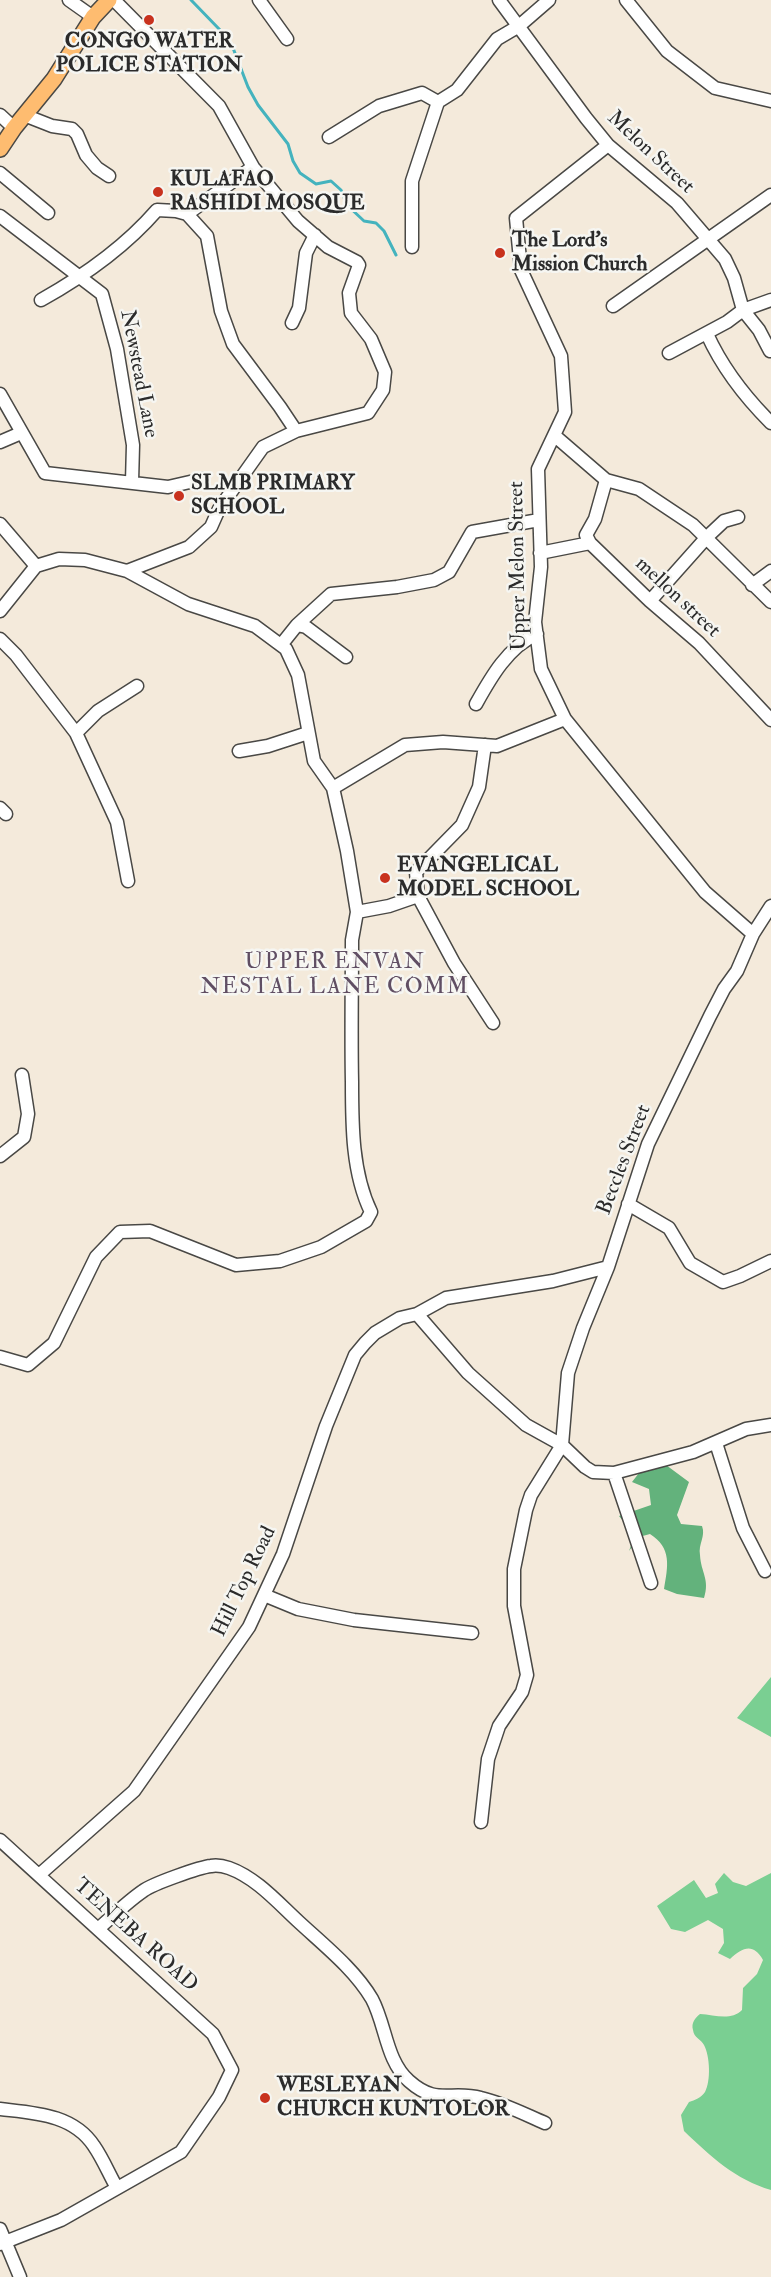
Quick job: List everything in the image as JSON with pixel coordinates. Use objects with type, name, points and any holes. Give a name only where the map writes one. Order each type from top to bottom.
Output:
[{"type":"main road","points":[[0,149],[54,79],[93,17],[109,0]]},
{"type":"street","points":[[69,0],[93,17]]},
{"type":"street","points":[[114,0],[219,106],[253,167],[298,220],[328,247],[359,265],[349,293],[351,313],[371,339],[385,372],[383,390],[368,413],[296,431],[263,447],[219,509],[211,527],[189,547],[127,571]]},
{"type":"street","points":[[259,0],[287,39]]},
{"type":"street","name":"Melon Street","points":[[499,0],[608,145],[677,203],[725,259],[734,278],[743,310]]},
{"type":"street","points":[[412,247],[412,181],[438,102],[457,90],[497,39],[519,26],[549,0]]},
{"type":"street","points":[[626,0],[667,51],[715,88],[771,101]]},
{"type":"street","points":[[329,137],[380,106],[422,93],[438,102]]},
{"type":"street","points":[[0,115],[14,128]]},
{"type":"street","points":[[24,115],[52,126],[72,129],[77,134],[86,155],[97,168],[109,176]]},
{"type":"street","name":"Upper Melon Street","points":[[608,145],[516,218],[521,270],[561,356],[565,412],[538,469],[541,567],[535,622],[541,669],[565,719],[705,892],[753,934]]},
{"type":"street","points":[[188,214],[253,167]]},
{"type":"street","points":[[0,173],[48,213]]},
{"type":"street","points":[[613,306],[771,195]]},
{"type":"street","points":[[41,300],[82,277],[139,231],[157,210],[188,214],[207,236],[221,311],[233,344],[296,431]]},
{"type":"street","name":"Newstead Lane","points":[[0,216],[102,294],[117,349],[133,445],[132,482]]},
{"type":"street","points":[[292,323],[299,308],[306,253],[315,235]]},
{"type":"street","points":[[669,353],[707,334],[743,310],[771,300]]},
{"type":"street","points":[[743,310],[759,330],[770,351]]},
{"type":"street","points":[[707,334],[751,402],[771,423]]},
{"type":"street","points":[[0,394],[45,473],[168,487],[203,479]]},
{"type":"street","points":[[0,442],[21,433]]},
{"type":"street","points":[[555,436],[606,480],[639,489],[693,525],[771,602]]},
{"type":"street","points":[[540,553],[590,543],[586,535],[595,519],[606,480]]},
{"type":"street","points":[[650,601],[707,537],[724,521],[738,517]]},
{"type":"street","points":[[281,645],[297,625],[331,594],[434,580],[448,572],[472,532],[539,520]]},
{"type":"street","points":[[0,524],[36,566]]},
{"type":"street","name":"mellon street","points":[[590,543],[650,601],[699,643],[771,720]]},
{"type":"street","points":[[0,611],[36,566],[59,560],[86,560],[127,571],[188,604],[255,626],[286,649],[298,675],[314,761],[333,788],[357,912],[352,940],[352,1108],[355,1156],[364,1197],[371,1212],[366,1221],[321,1247],[280,1261],[236,1265],[150,1231],[120,1232],[96,1257],[54,1343],[28,1365],[0,1357]]},
{"type":"street","points":[[752,585],[771,571]]},
{"type":"street","points":[[297,625],[306,627],[346,657]]},
{"type":"street","points":[[476,704],[505,659],[525,640],[537,634]]},
{"type":"street","points":[[0,639],[16,655],[76,733],[117,822],[128,880]]},
{"type":"street","points":[[76,733],[98,711],[137,686]]},
{"type":"street","points":[[333,788],[405,745],[443,742],[497,746],[565,719]]},
{"type":"street","points":[[239,751],[268,746],[308,733]]},
{"type":"street","points":[[484,745],[479,786],[462,825],[416,872],[418,896],[454,963],[493,1023]]},
{"type":"street","points":[[357,912],[389,906],[418,896]]},
{"type":"street","name":"Beccles Street","points":[[562,1445],[568,1373],[583,1328],[608,1267],[648,1144],[710,1016],[724,989],[737,971],[753,934],[771,906]]},
{"type":"street","points":[[0,1156],[24,1137],[28,1114],[22,1075]]},
{"type":"street","points":[[628,1204],[669,1228],[690,1263],[723,1282],[771,1261]]},
{"type":"street","name":"Hill Top Road","points":[[39,1875],[134,1791],[241,1639],[284,1554],[326,1426],[356,1355],[375,1333],[400,1318],[417,1314],[446,1298],[543,1283],[608,1267]]},
{"type":"street","points":[[417,1314],[468,1373],[526,1425],[551,1441],[562,1445],[593,1472],[614,1473],[693,1452],[738,1432],[771,1425]]},
{"type":"street","points":[[716,1443],[743,1528],[765,1572]]},
{"type":"street","points":[[481,1822],[488,1759],[499,1726],[522,1692],[527,1675],[514,1606],[514,1569],[525,1510],[531,1495],[562,1445]]},
{"type":"street","points":[[614,1473],[651,1583]]},
{"type":"street","points":[[264,1595],[298,1609],[354,1620],[472,1633]]},
{"type":"street","name":"TENEBA ROAD","points":[[0,1840],[213,2034],[232,2070],[219,2097],[181,2152],[117,2188]]},
{"type":"street","points":[[98,1929],[145,1889],[210,1866],[232,1869],[263,1888],[358,1980],[378,2010],[396,2065],[406,2079],[417,2088],[430,2095],[467,2095],[483,2098],[545,2122]]},
{"type":"street","points":[[0,2109],[47,2115],[77,2127],[93,2145],[117,2188],[61,2220],[3,2243]]},
{"type":"street","points":[[0,2229],[3,2243],[20,2277]]},
{"type":"green space","points":[[666,1465],[689,1482],[677,1515],[681,1524],[702,1526],[700,1551],[706,1581],[704,1598],[677,1594],[664,1589],[667,1558],[662,1545],[650,1534],[639,1537],[629,1551],[633,1540],[628,1527],[619,1516],[651,1505],[649,1489],[632,1482],[639,1473]]},
{"type":"green space","points":[[771,1677],[771,1737],[737,1718]]},
{"type":"green space","points":[[724,1873],[733,1882],[746,1886],[771,1873],[771,2190],[735,2174],[714,2158],[684,2131],[681,2115],[689,2102],[705,2092],[708,2082],[708,2055],[704,2045],[694,2033],[694,2021],[700,2014],[728,2016],[742,2010],[743,1988],[757,1974],[763,1960],[751,1949],[743,1950],[730,1959],[718,1953],[724,1943],[723,1929],[708,1920],[685,1932],[671,1929],[657,1906],[694,1880],[706,1898],[718,1893],[715,1884]]},
{"type":"waterway","points":[[191,0],[221,31],[233,48],[248,87],[258,105],[288,144],[293,161],[300,173],[316,184],[331,181],[341,190],[347,205],[364,221],[376,223],[384,231],[396,255]]},
{"type":"place","name":"CONGO WATER POLICE STATION","points":[[149,20]]},
{"type":"place","name":"KULAFAO RASHIDI MOSQUE","points":[[158,192]]},
{"type":"place","name":"The Lord's Mission Church","points":[[500,253]]},
{"type":"place","name":"SLMB PRIMARY SCHOOL","points":[[179,496]]},
{"type":"place","name":"EVANGELICAL MODEL SCHOOL","points":[[385,878]]},
{"type":"place","name":"WESLEYAN CHURCH KUNTOLOR","points":[[265,2098]]},
{"type":"district","name":"UPPER ENVAN NESTAL LANE COMM","points":[[335,976]]}]
